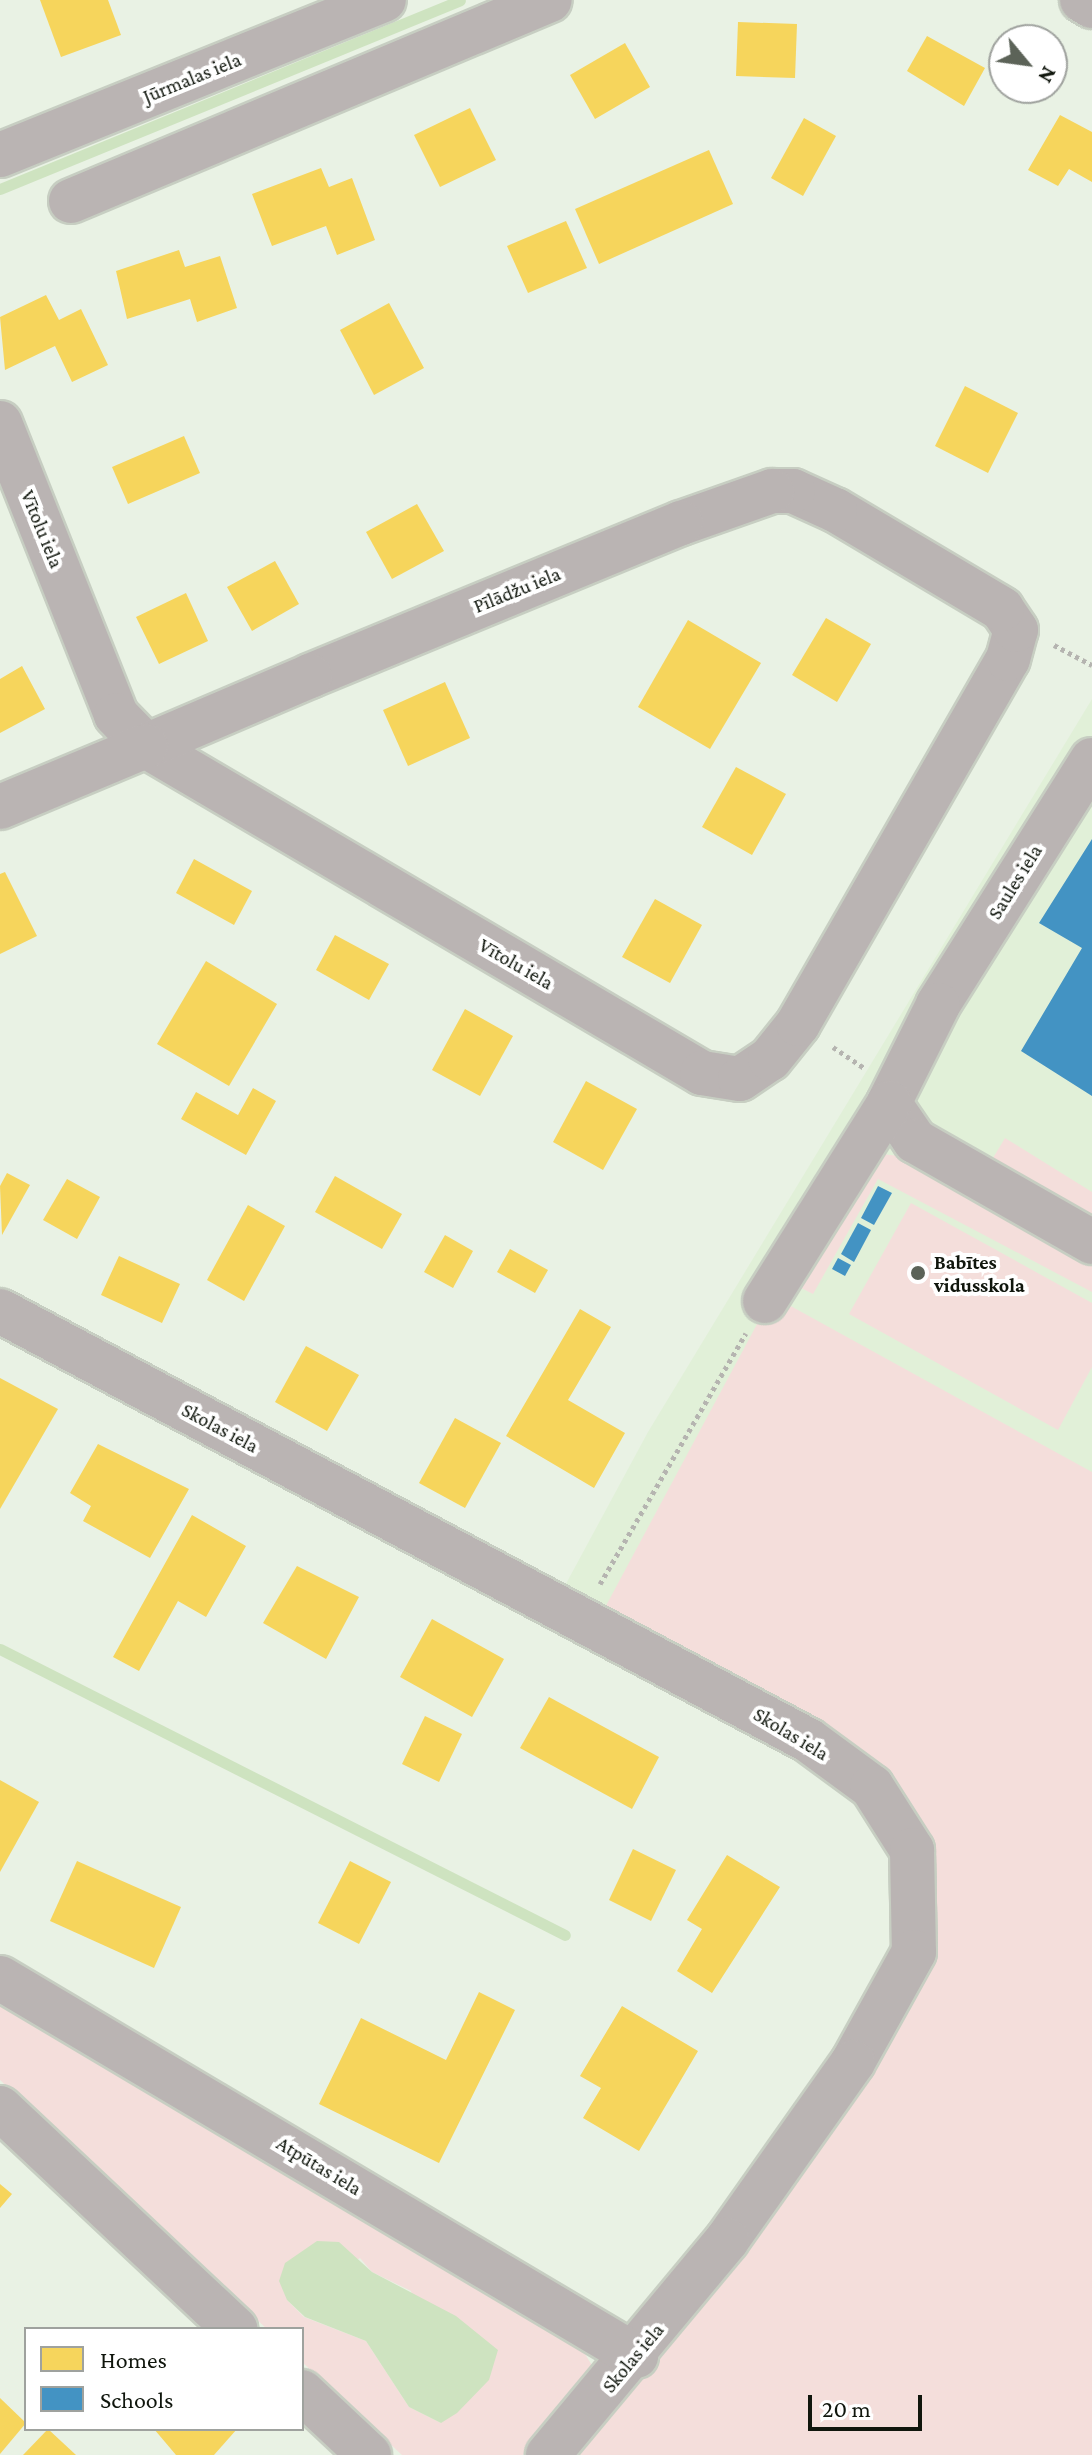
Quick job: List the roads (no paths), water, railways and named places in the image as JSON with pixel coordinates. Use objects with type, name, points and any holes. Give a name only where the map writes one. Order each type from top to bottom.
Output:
[{"type":"street","name":"Jūrmalas iela","points":[[0,155],[384,0]]},
{"type":"street","points":[[71,201],[550,0]]},
{"type":"street","points":[[1082,0],[1092,6]]},
{"type":"street","name":"Vītolu iela","points":[[0,423],[116,715],[146,746],[702,1073],[740,1079],[770,1059],[798,1024],[1008,659],[1016,630]]},
{"type":"street","name":"Pīlādžu iela","points":[[0,807],[772,491],[793,491],[835,510],[1002,609],[1016,630]]},
{"type":"street","name":"Saules iela","points":[[765,1301],[891,1095],[938,1005],[1092,760]]},
{"type":"street","points":[[891,1095],[915,1141],[1092,1242]]},
{"type":"street","name":"Skolas iela","points":[[0,1311],[808,1740],[872,1787],[912,1850],[914,1952],[853,2062],[636,2356],[548,2455]]},
{"type":"street","name":"Atpūtas iela","points":[[0,1978],[636,2356]]},
{"type":"street","points":[[0,2108],[233,2327]]},
{"type":"street","points":[[304,2394],[369,2455]]},
{"type":"waterway","points":[[0,189],[460,0]]},
{"type":"waterway","points":[[0,1649],[565,1935]]},
{"type":"place","name":"Babītes vidusskola","points":[[918,1273]]}]
